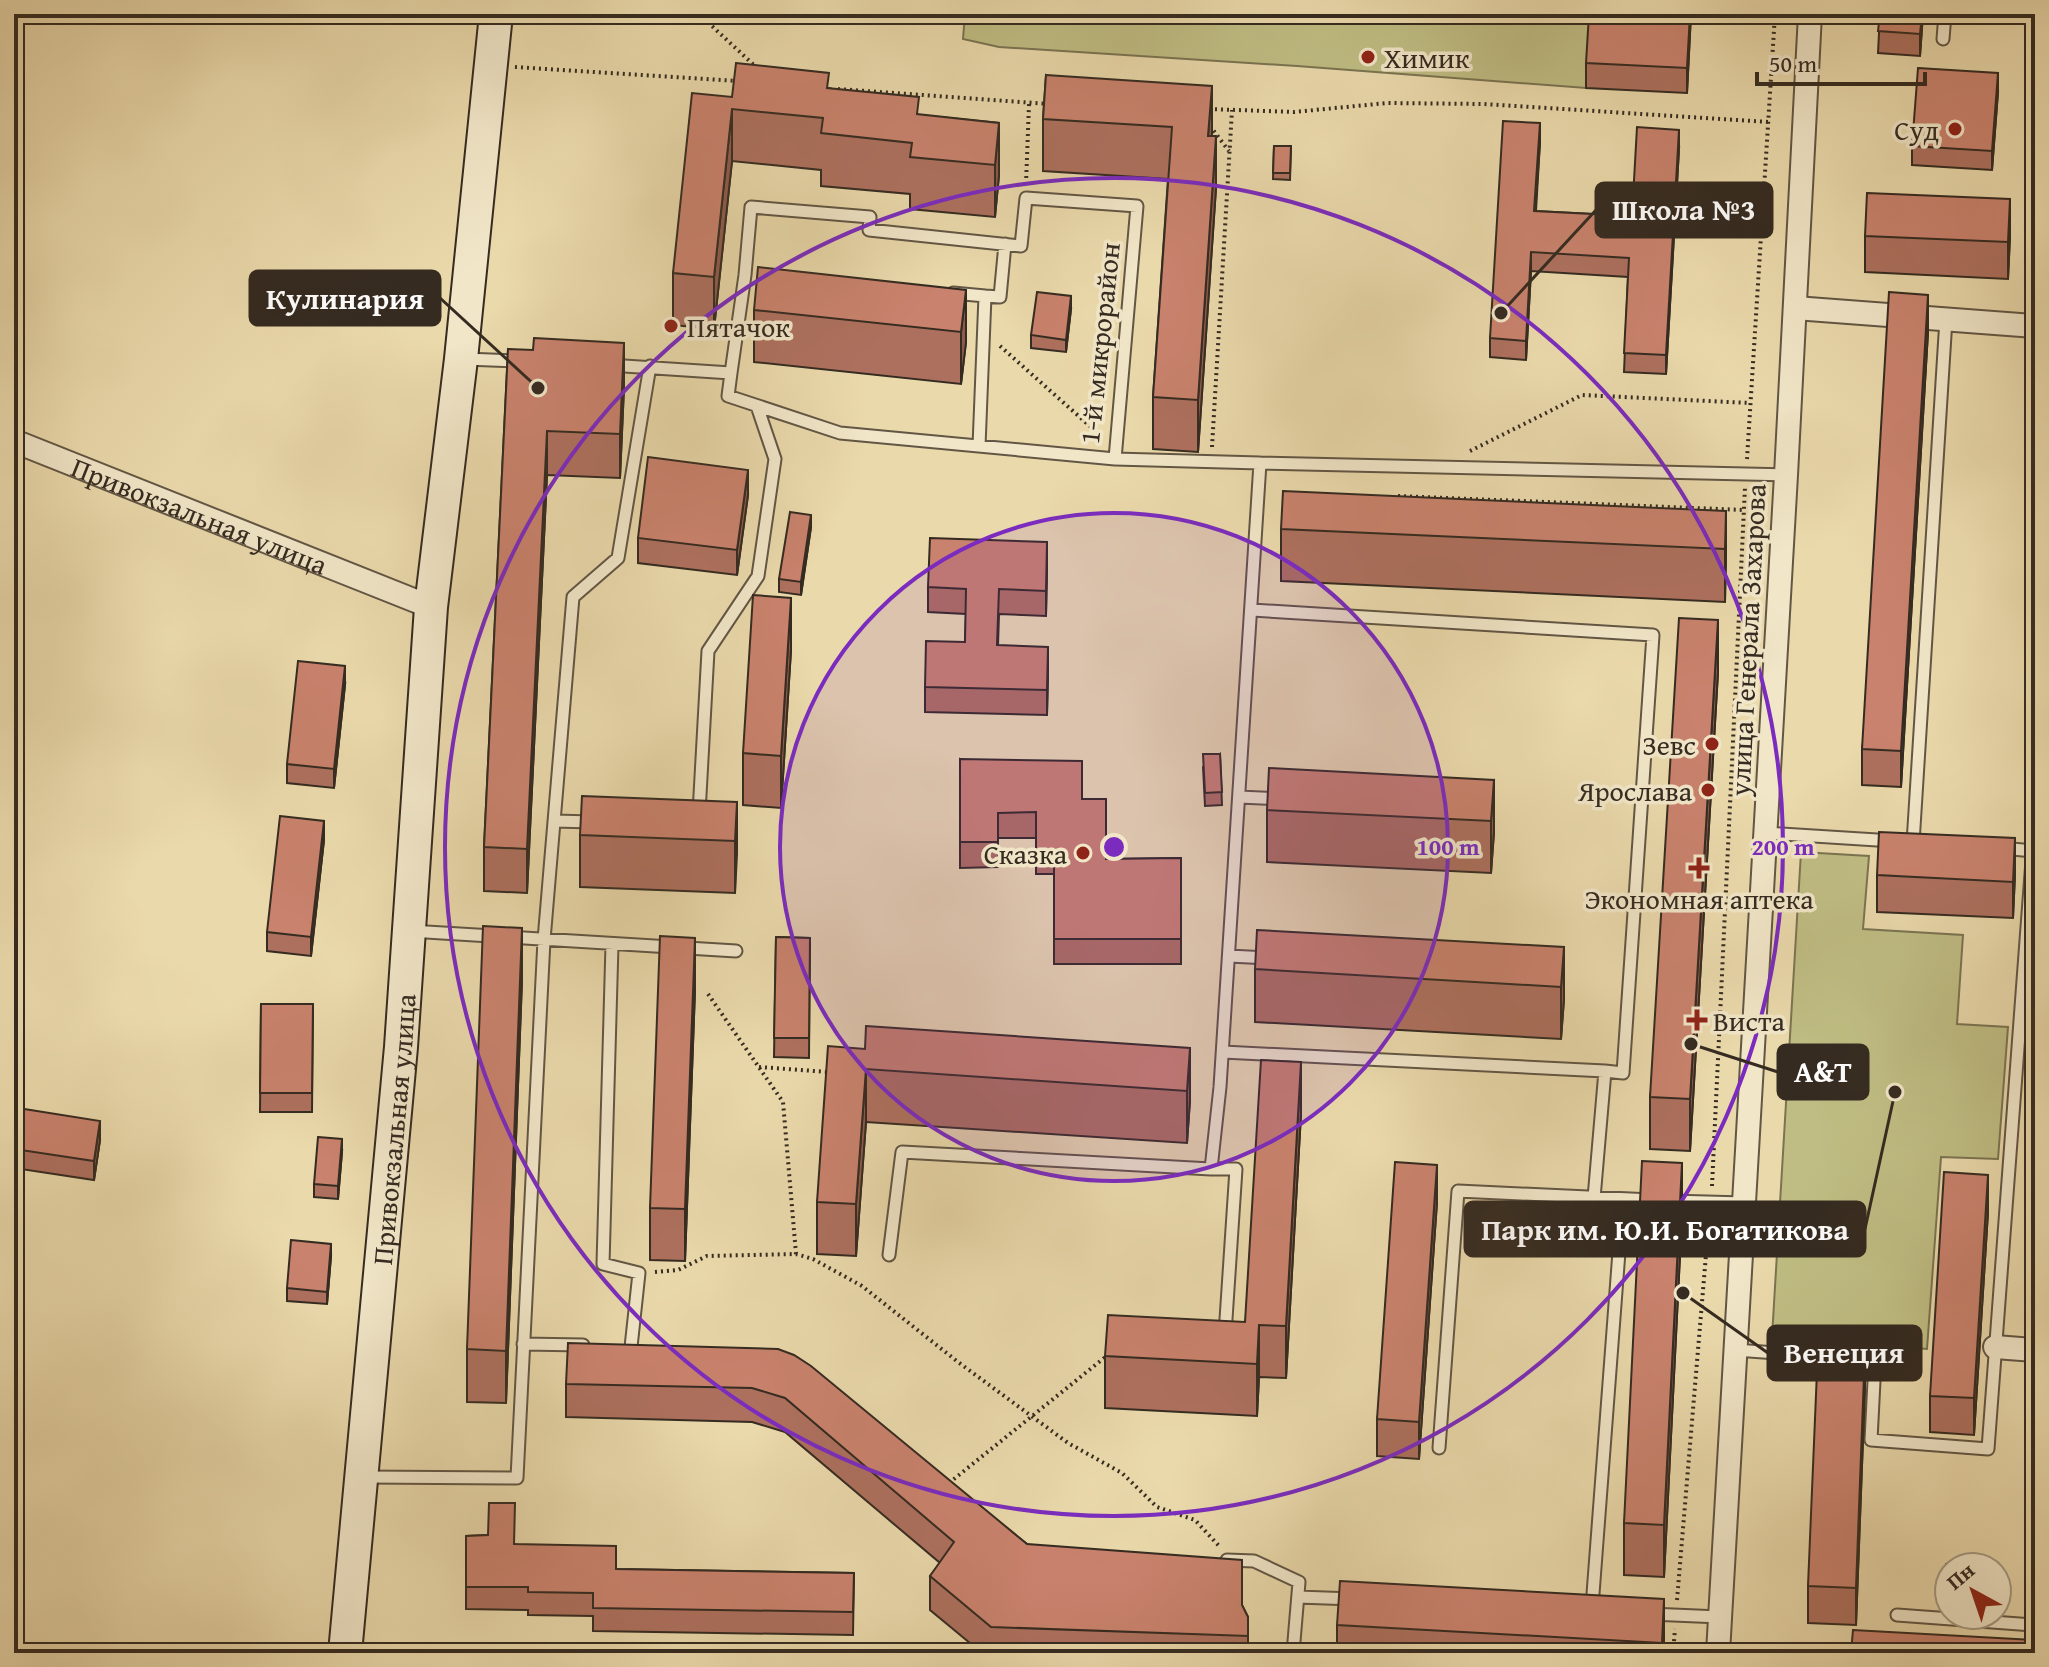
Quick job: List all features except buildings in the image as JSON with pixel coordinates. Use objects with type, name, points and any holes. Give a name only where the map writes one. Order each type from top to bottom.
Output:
[{"type":"main road","name":"Привокзальная улица","points":[[345,1653],[410,931],[431,607],[461,359],[496,14]]},
{"type":"street","name":"улица Генерала Захарова","points":[[1718,1653],[1810,14]]},
{"type":"street","points":[[1795,308],[2035,326]]},
{"type":"street","name":"Привокзальная улица","points":[[14,441],[431,607]]},
{"type":"street","points":[[1995,1347],[2035,1350]]},
{"type":"lane","points":[[1943,39],[1945,14]]},
{"type":"lane","points":[[602,364],[731,373],[751,207],[870,217],[869,230],[1021,246],[1026,198]]},
{"type":"lane","name":"1-й микрорайон","points":[[731,373],[728,396],[840,433],[1115,454],[1137,206],[1026,198]]},
{"type":"lane","points":[[940,292],[1000,297],[1005,244]]},
{"type":"lane","points":[[745,275],[760,276]]},
{"type":"lane","points":[[979,446],[985,296]]},
{"type":"lane","points":[[1913,843],[1946,319]]},
{"type":"lane","points":[[461,359],[539,362]]},
{"type":"lane","points":[[363,1477],[517,1478],[544,940],[573,597],[618,558],[650,366]]},
{"type":"lane","points":[[699,825],[708,651],[758,576],[775,459],[757,406]]},
{"type":"lane","points":[[1115,454],[1211,462],[1786,475]]},
{"type":"lane","points":[[1211,1169],[1223,1052],[1260,463]]},
{"type":"lane","points":[[1223,1052],[1623,1073],[1653,635],[1252,610]]},
{"type":"lane","points":[[1239,797],[1302,800]]},
{"type":"lane","points":[[1735,1350],[1875,1361],[1871,1440],[1988,1449],[2035,820]]},
{"type":"lane","points":[[554,821],[612,823]]},
{"type":"lane","points":[[1765,833],[1928,844]]},
{"type":"lane","points":[[1988,848],[2033,851]]},
{"type":"lane","points":[[410,931],[736,951]]},
{"type":"lane","points":[[612,945],[603,1264],[639,1273],[631,1347]]},
{"type":"lane","points":[[1229,956],[1276,959]]},
{"type":"lane","points":[[1594,1198],[1605,1071]]},
{"type":"lane","points":[[889,1255],[902,1152],[1236,1169],[1224,1349]]},
{"type":"lane","points":[[1439,1448],[1458,1191],[1744,1203]]},
{"type":"lane","points":[[1592,1611],[1623,1199]]},
{"type":"lane","points":[[523,1344],[600,1346]]},
{"type":"lane","points":[[616,1346],[646,1347]]},
{"type":"lane","points":[[1215,1559],[1254,1561],[1299,1582],[1293,1653]]},
{"type":"lane","points":[[1897,1615],[2033,1625],[2035,1593]]},
{"type":"lane","points":[[1298,1597],[1360,1600]]},
{"type":"lane","points":[[1576,1610],[1606,1612]]},
{"type":"lane","points":[[1634,1613],[1720,1617]]},
{"type":"path","points":[[699,14],[765,75]]},
{"type":"path","points":[[1673,1653],[1711,1202],[1744,510],[1775,14]]},
{"type":"path","points":[[493,63],[744,82]]},
{"type":"path","points":[[836,89],[1059,105]]},
{"type":"path","points":[[1208,109],[1294,112],[1387,103],[1484,104],[1768,122]]},
{"type":"path","points":[[1026,198],[1029,104]]},
{"type":"path","points":[[1211,462],[1232,110]]},
{"type":"path","points":[[1204,119],[1229,151]]},
{"type":"path","points":[[983,331],[1115,454]]},
{"type":"path","points":[[1437,467],[1582,395],[1750,403]]},
{"type":"path","points":[[1384,496],[1744,510]]},
{"type":"path","points":[[708,994],[783,1102],[796,1254]]},
{"type":"path","points":[[759,1067],[838,1072]]},
{"type":"path","points":[[639,1273],[678,1270],[707,1256],[796,1254],[813,1259],[862,1286],[1068,1443],[1122,1473],[1157,1507],[1195,1520],[1231,1560]]},
{"type":"path","points":[[949,1483],[1111,1352]]},
{"type":"shaded area","name":"Химик","points":[[965,14],[1590,14],[1586,88],[999,47],[963,39]]},
{"type":"shaded area","points":[[1801,852],[1869,856],[1863,929],[1963,935],[1957,1024],[2008,1027],[1998,1159],[1941,1157],[1927,1349],[1772,1337]]},
{"type":"place","name":"Химик","points":[[1368,57]]},
{"type":"place","name":"Суд","points":[[1955,129]]},
{"type":"place","name":"Школа №3","points":[[1501,313]]},
{"type":"place","name":"Пятачок","points":[[671,326]]},
{"type":"place","name":"Кулинария","points":[[538,388]]},
{"type":"place","name":"Зевс","points":[[1712,744]]},
{"type":"place","name":"Ярослава","points":[[1708,790]]},
{"type":"place","name":"Сказка","points":[[1083,853]]},
{"type":"place","name":"Экономная аптека","points":[[1699,868]]},
{"type":"place","name":"Виста","points":[[1697,1020]]},
{"type":"place","name":"A&T","points":[[1691,1044]]},
{"type":"place","name":"Парк им. Ю.И. Богатикова","points":[[1895,1092]]},
{"type":"place","name":"Венеция","points":[[1683,1293]]}]
